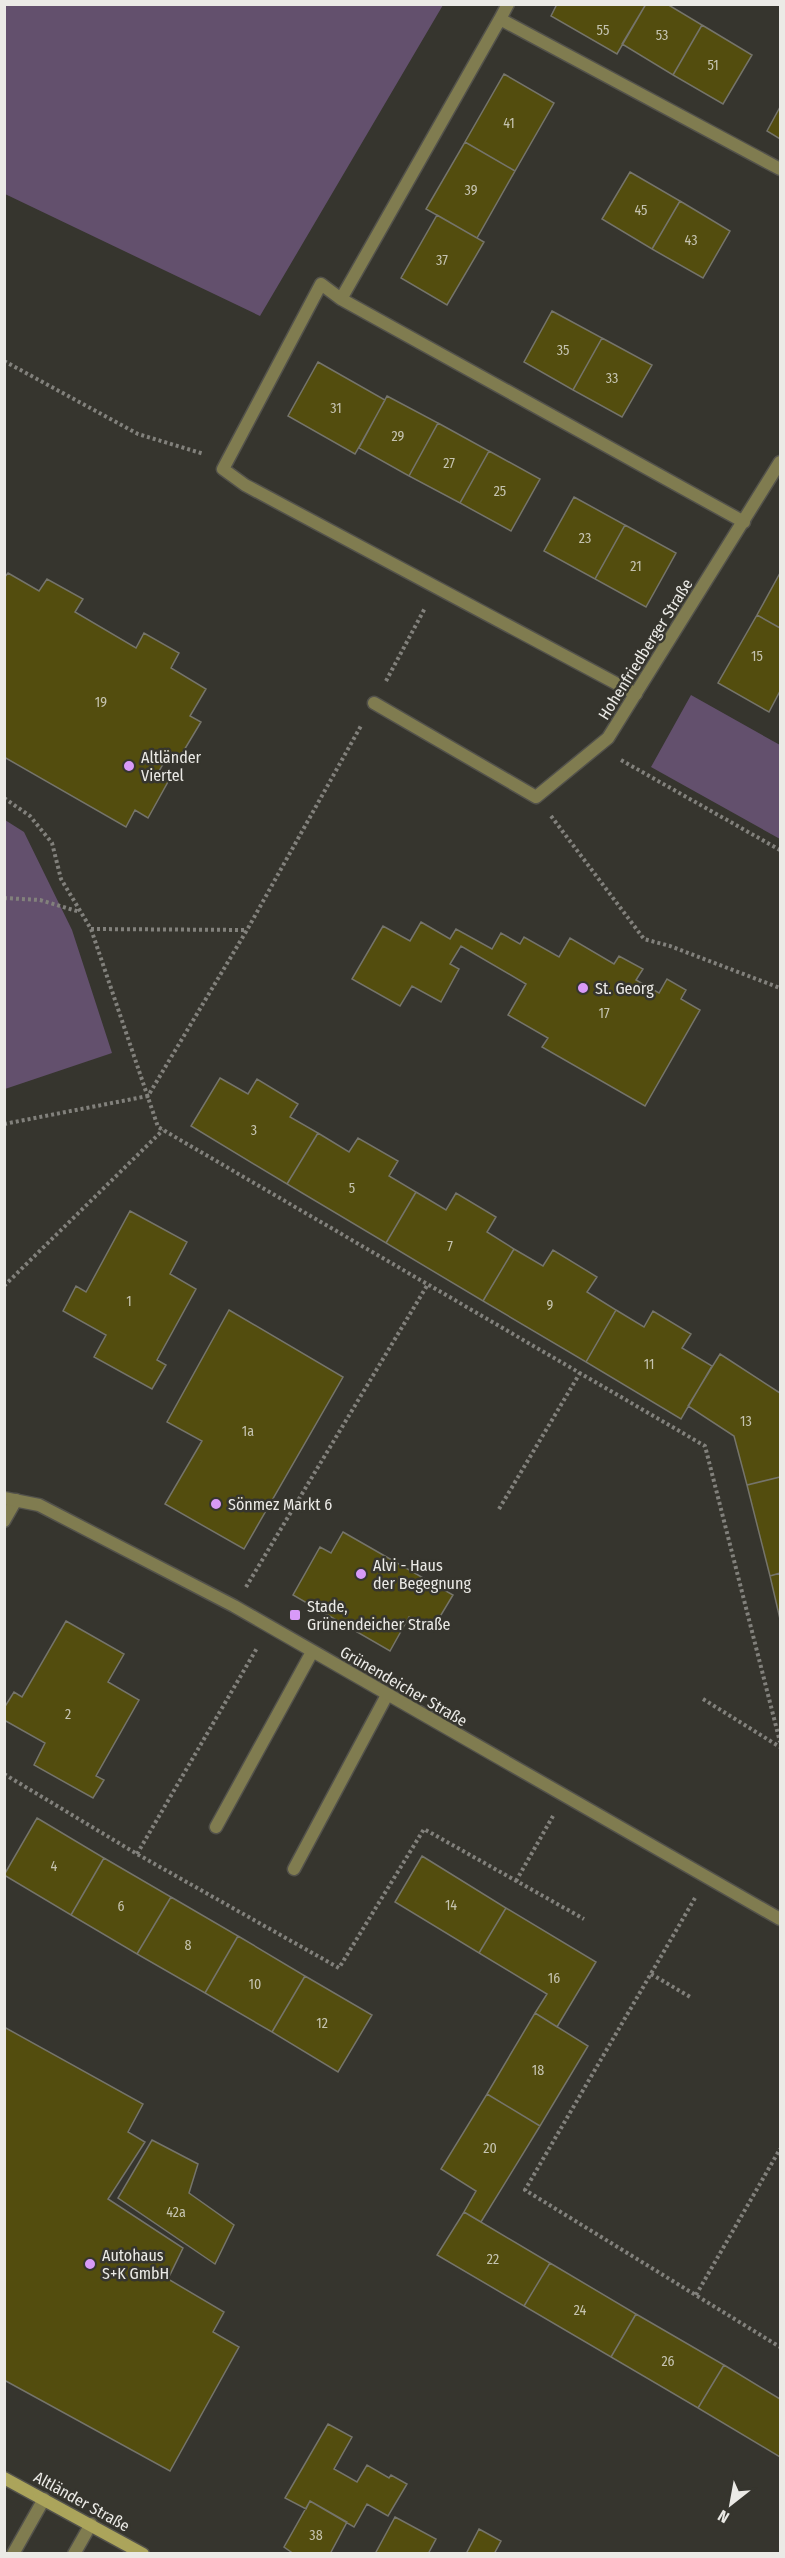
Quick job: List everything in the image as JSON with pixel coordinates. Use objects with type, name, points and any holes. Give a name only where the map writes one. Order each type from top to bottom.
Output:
[{"type":"main road","name":"Altländer Straße","points":[[4,2478],[143,2553]]},
{"type":"street","points":[[341,299],[508,4]]},
{"type":"street","points":[[500,19],[780,169]]},
{"type":"street","points":[[636,694],[245,485],[223,469],[321,284],[341,299],[744,522]]},
{"type":"street","name":"Hohenfriedberger Straße","points":[[536,796],[608,738],[780,462]]},
{"type":"street","points":[[374,703],[536,796]]},
{"type":"street","points":[[4,1521],[10,1499]]},
{"type":"street","name":"Grünendeicher Straße","points":[[10,1499],[39,1505],[234,1606],[780,1919]]},
{"type":"street","points":[[216,1827],[312,1652]]},
{"type":"street","points":[[294,1869],[387,1695]]},
{"type":"street","points":[[13,2553],[44,2499]]},
{"type":"street","points":[[74,2553],[91,2524]]},
{"type":"path","points":[[4,361],[138,434],[201,452],[223,469]]},
{"type":"path","points":[[4,1124],[148,1096],[247,930],[436,587]]},
{"type":"path","points":[[597,747],[780,850]]},
{"type":"path","points":[[536,796],[644,939],[669,946],[780,988]]},
{"type":"path","points":[[4,798],[30,816],[52,843],[62,879],[91,929],[158,1127],[705,1446],[780,1745]]},
{"type":"path","points":[[4,898],[40,900],[80,912]]},
{"type":"path","points":[[91,929],[247,930]]},
{"type":"path","points":[[4,1286],[164,1130]]},
{"type":"path","points":[[234,1606],[428,1284]]},
{"type":"path","points":[[499,1509],[580,1373]]},
{"type":"path","points":[[137,1854],[270,1627]]},
{"type":"path","points":[[702,1698],[780,1745]]},
{"type":"path","points":[[4,1774],[137,1854],[339,1968],[424,1829],[584,1919]]},
{"type":"path","points":[[516,1881],[564,1797]]},
{"type":"path","points":[[707,1878],[525,2190],[780,2347]]},
{"type":"path","points":[[651,1974],[692,1998]]},
{"type":"path","points":[[696,2295],[780,2149]]},
{"type":"shaded area","points":[[4,5],[443,5],[260,316],[5,194]]},
{"type":"shaded area","points":[[691,695],[780,745],[780,839],[651,767]]},
{"type":"shaded area","points":[[5,820],[24,832],[72,930],[112,1053],[5,1089]]},
{"type":"building","points":[[557,4],[646,4],[617,54],[551,16]]},
{"type":"building","points":[[646,4],[667,4],[702,25],[673,75],[622,44]]},
{"type":"building","points":[[702,25],[752,55],[723,104],[673,75]]},
{"type":"building","points":[[504,74],[554,103],[515,171],[465,142]]},
{"type":"building","points":[[780,107],[780,139],[767,131]]},
{"type":"building","points":[[465,142],[515,171],[477,238],[426,209]]},
{"type":"building","points":[[630,172],[680,201],[652,249],[602,219]]},
{"type":"building","points":[[680,201],[730,231],[703,278],[652,249]]},
{"type":"building","points":[[437,215],[484,242],[447,305],[401,278]]},
{"type":"building","points":[[552,311],[602,338],[573,390],[524,362]]},
{"type":"building","points":[[602,338],[652,365],[622,417],[573,390]]},
{"type":"building","points":[[318,362],[385,400],[355,454],[288,416]]},
{"type":"building","points":[[387,396],[438,423],[409,476],[359,448]]},
{"type":"building","points":[[438,423],[489,451],[460,503],[409,476]]},
{"type":"building","points":[[489,451],[540,479],[511,531],[460,503]]},
{"type":"building","points":[[574,497],[625,525],[595,579],[544,551]]},
{"type":"building","points":[[625,525],[676,553],[646,607],[595,579]]},
{"type":"building","points":[[8,573],[39,591],[47,579],[83,599],[75,612],[136,648],[144,633],[179,653],[171,668],[206,689],[190,716],[201,722],[180,757],[170,752],[158,773],[169,780],[148,818],[135,810],[126,827],[4,757],[4,578]]},
{"type":"building","points":[[780,573],[780,628],[757,615]]},
{"type":"building","points":[[757,615],[780,628],[780,691],[769,712],[718,683]]},
{"type":"building","points":[[421,922],[450,939],[456,929],[492,949],[501,933],[520,944],[524,937],[559,957],[570,938],[614,964],[619,956],[643,969],[636,980],[659,993],[667,979],[686,990],[681,999],[700,1010],[645,1106],[542,1047],[548,1038],[508,1015],[526,984],[461,946],[450,964],[459,969],[441,1002],[412,986],[400,1006],[352,979],[383,926],[410,941]]},
{"type":"building","points":[[220,1078],[248,1094],[257,1079],[298,1104],[290,1117],[318,1133],[287,1184],[191,1126]]},
{"type":"building","points":[[318,1133],[349,1152],[358,1138],[398,1161],[389,1176],[416,1192],[386,1243],[287,1184]]},
{"type":"building","points":[[416,1192],[446,1210],[456,1193],[496,1217],[487,1232],[514,1249],[483,1301],[386,1243]]},
{"type":"building","points":[[130,1211],[187,1242],[170,1274],[196,1289],[157,1360],[166,1365],[152,1389],[94,1357],[106,1335],[63,1311],[76,1286],[86,1292]]},
{"type":"building","points":[[514,1249],[543,1266],[553,1250],[597,1277],[587,1292],[616,1310],[586,1362],[483,1301]]},
{"type":"building","points":[[229,1310],[343,1377],[244,1549],[165,1504],[202,1441],[167,1422]]},
{"type":"building","points":[[616,1310],[644,1327],[653,1311],[691,1334],[682,1348],[712,1366],[681,1419],[586,1362]]},
{"type":"building","points":[[720,1354],[780,1393],[780,1477],[747,1485],[734,1436],[688,1406]]},
{"type":"building","points":[[780,1477],[780,1573],[770,1576],[747,1485]]},
{"type":"building","name":"Alvi - Haus der Begegnung","points":[[343,1532],[453,1595],[432,1630],[409,1617],[390,1651],[293,1595],[320,1547],[331,1553]]},
{"type":"building","points":[[780,1573],[780,1619],[770,1576]]},
{"type":"building","points":[[66,1621],[124,1654],[108,1682],[139,1700],[96,1776],[104,1780],[93,1798],[34,1765],[45,1743],[4,1720],[4,1708],[14,1692],[22,1697]]},
{"type":"building","points":[[37,1818],[104,1858],[71,1915],[4,1875]]},
{"type":"building","points":[[422,1856],[506,1908],[479,1953],[395,1902]]},
{"type":"building","points":[[104,1858],[171,1897],[137,1954],[71,1915]]},
{"type":"building","points":[[171,1897],[238,1936],[205,1993],[137,1954]]},
{"type":"building","points":[[506,1908],[596,1962],[557,2027],[535,2013],[547,1994],[479,1953]]},
{"type":"building","points":[[238,1936],[305,1976],[272,2032],[205,1993]]},
{"type":"building","points":[[305,1976],[372,2015],[338,2072],[272,2032]]},
{"type":"building","points":[[535,2013],[588,2046],[540,2126],[487,2094]]},
{"type":"building","name":"Autohaus S+K GmbH","points":[[4,2027],[143,2104],[128,2132],[145,2142],[108,2199],[183,2248],[168,2279],[224,2312],[213,2332],[239,2347],[170,2471],[4,2380]]},
{"type":"building","points":[[487,2094],[540,2126],[481,2222],[464,2212],[476,2191],[441,2169]]},
{"type":"building","points":[[152,2140],[198,2164],[189,2193],[234,2225],[215,2264],[118,2198]]},
{"type":"building","points":[[464,2212],[550,2263],[524,2306],[437,2255]]},
{"type":"building","points":[[550,2263],[636,2314],[611,2357],[524,2306]]},
{"type":"building","points":[[636,2314],[724,2365],[698,2408],[611,2357]]},
{"type":"building","points":[[724,2365],[780,2399],[780,2457],[698,2408]]},
{"type":"building","points":[[328,2424],[352,2437],[334,2469],[357,2482],[367,2465],[389,2478],[391,2475],[407,2484],[388,2516],[367,2504],[354,2527],[310,2501],[306,2509],[285,2498]]},
{"type":"building","points":[[310,2501],[347,2522],[330,2554],[294,2554],[284,2547]]},
{"type":"building","points":[[395,2517],[436,2539],[428,2554],[375,2554]]},
{"type":"building","points":[[479,2529],[501,2541],[494,2554],[466,2554]]},
{"type":"place","name":"Altländer Viertel","points":[[129,766]]},
{"type":"place","name":"St. Georg","points":[[583,988]]},
{"type":"place","name":"Sönmez Markt 6","points":[[216,1504]]},
{"type":"place","name":"Alvi - Haus der Begegnung","points":[[361,1574]]},
{"type":"place","name":"Stade, Grünendeicher Straße","points":[[295,1615]]},
{"type":"place","name":"Autohaus S+K GmbH","points":[[90,2264]]}]
